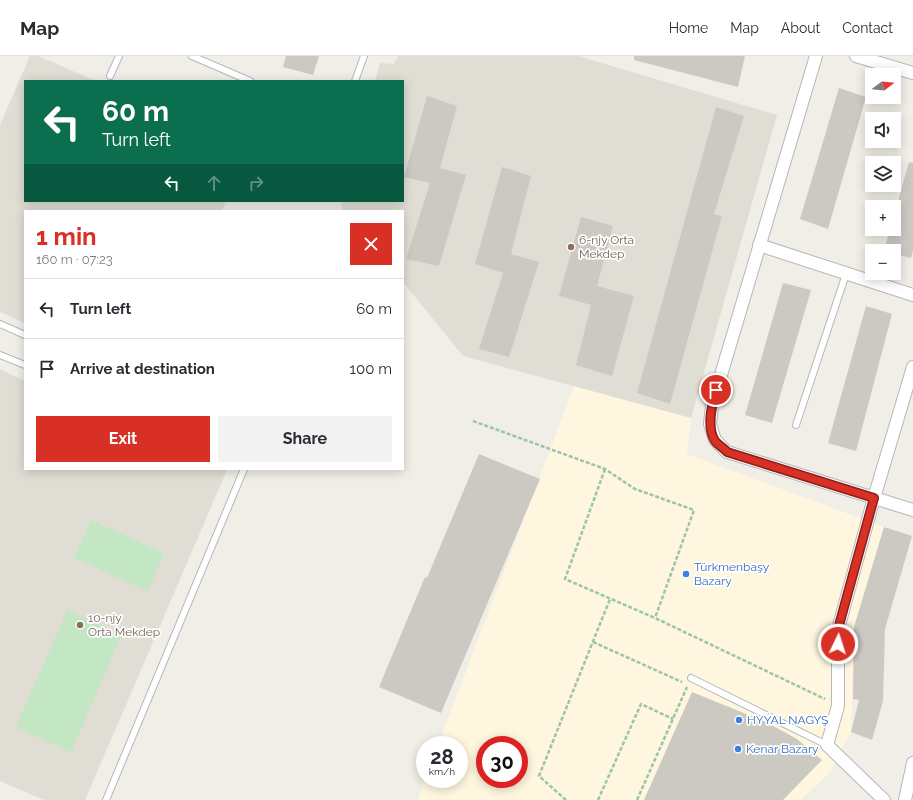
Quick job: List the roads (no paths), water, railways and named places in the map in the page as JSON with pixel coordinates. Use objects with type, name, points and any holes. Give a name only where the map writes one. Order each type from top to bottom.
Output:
[{"type":"street","points":[[816,56],[712,405],[710,424],[715,440],[727,452],[913,510]]},
{"type":"street","points":[[856,56],[913,73]]},
{"type":"street","points":[[759,245],[913,295]]},
{"type":"street","points":[[884,800],[827,745],[838,706],[838,629],[874,498],[913,367]]},
{"type":"street","points":[[905,800],[913,762]]},
{"type":"lane","points":[[110,76],[119,56]]},
{"type":"lane","points":[[192,56],[248,80]]},
{"type":"lane","points":[[355,80],[364,56]]},
{"type":"lane","points":[[796,424],[846,274]]},
{"type":"lane","points":[[0,324],[24,335]]},
{"type":"lane","points":[[0,355],[24,365]]},
{"type":"lane","points":[[106,800],[244,470]]},
{"type":"lane","points":[[691,678],[827,745]]},
{"type":"place","name":"6-njy Orta Mekdep","points":[[571,247]]},
{"type":"place","name":"Türkmenbaşy Bazary","points":[[686,574]]},
{"type":"place","name":"10-njy Orta Mekdep","points":[[80,625]]},
{"type":"place","name":"HYÝAL NAGYŞ","points":[[739,720]]},
{"type":"place","name":"Kenar Bazary","points":[[738,749]]}]
